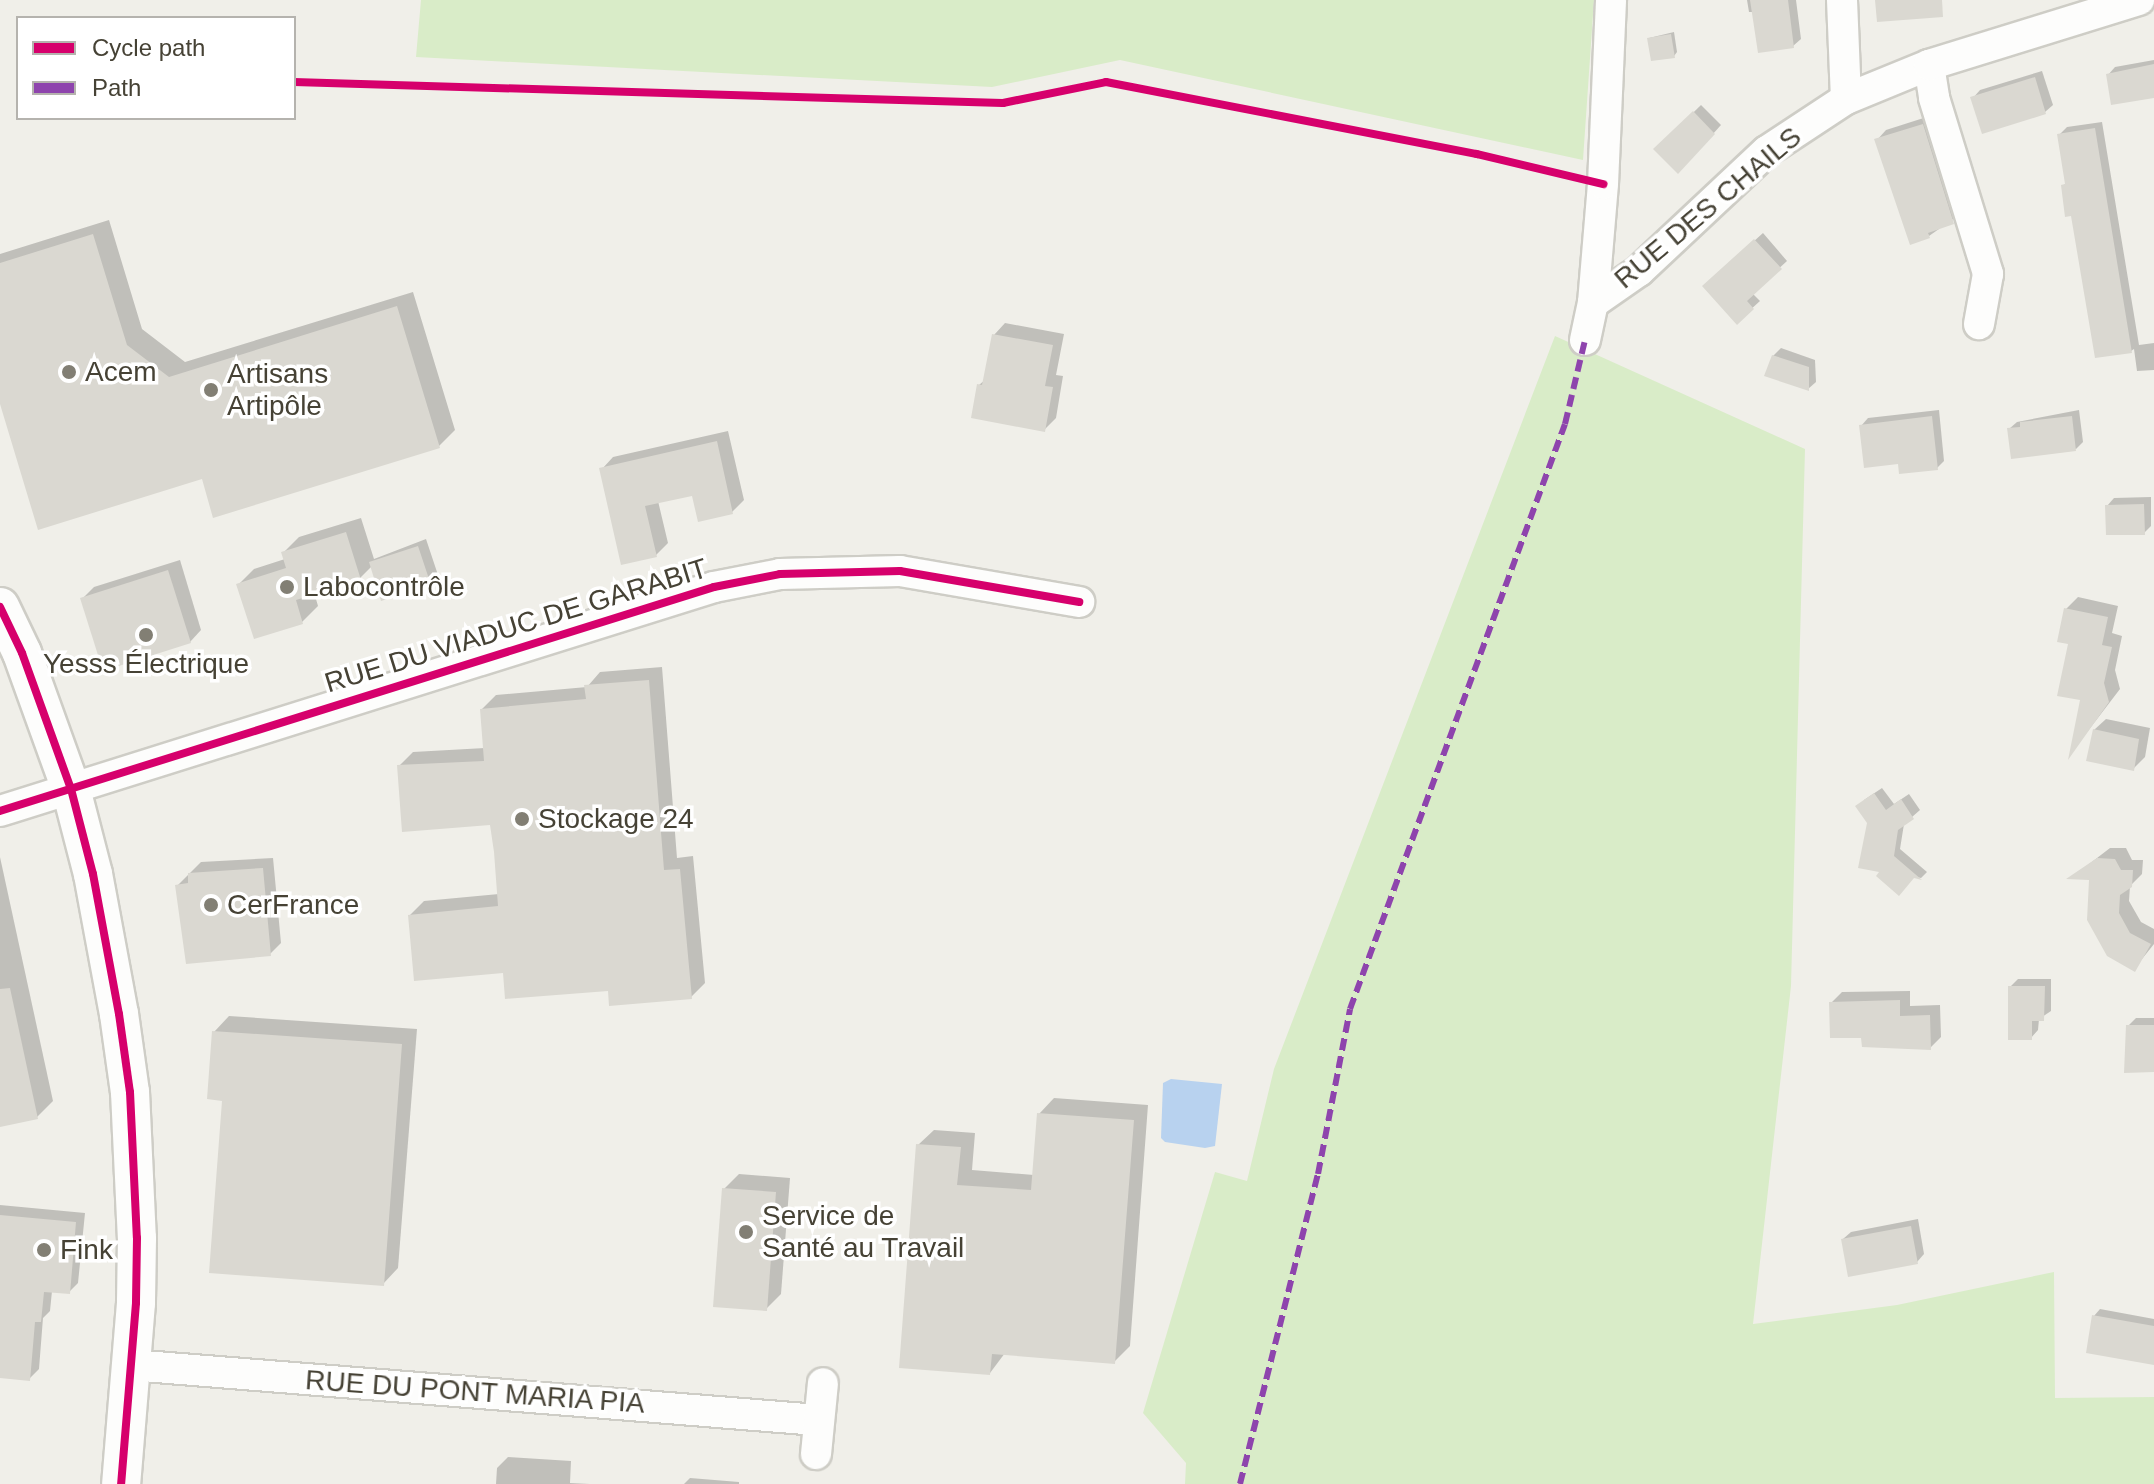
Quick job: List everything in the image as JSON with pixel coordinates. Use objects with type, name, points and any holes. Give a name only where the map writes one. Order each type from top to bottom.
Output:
[{"type":"street","points":[[1585,340],[1593,303],[1603,184],[1611,0]]},
{"type":"street","points":[[1842,0],[1846,99]]},
{"type":"street","name":"RUE DES CHAILS","points":[[1593,303],[1639,271],[1767,151],[1846,99],[1929,65],[2139,0]]},
{"type":"street","points":[[1929,65],[1934,98],[1988,274],[1979,324]]},
{"type":"street","name":"RUE DU VIADUC DE GARABIT","points":[[0,811],[714,587],[780,574],[900,571],[1079,602]]},
{"type":"street","points":[[0,607],[22,653],[71,789],[107,941],[130,1092],[137,1238],[121,1484]]},
{"type":"street","name":"RUE DU PONT MARIA PIA","points":[[131,1365],[818,1420]]},
{"type":"street","points":[[816,1454],[823,1383]]},
{"type":"green space","points":[[421,0],[1594,0],[1583,160],[1120,60],[992,87],[416,57]]},
{"type":"green space","points":[[1555,336],[1805,449],[1791,986],[1753,1324],[1897,1305],[2054,1272],[2055,1398],[2154,1397],[2154,1484],[1185,1484],[1186,1463],[1143,1413],[1215,1172],[1247,1181],[1274,1069]]},
{"type":"water","points":[[1171,1079],[1222,1084],[1215,1146],[1205,1148],[1165,1142],[1161,1138],[1163,1083]]},
{"type":"building","points":[[1750,0],[1788,0],[1794,48],[1758,53]]},
{"type":"building","points":[[1875,0],[1942,0],[1943,17],[1877,22]]},
{"type":"building","points":[[1671,34],[1675,58],[1651,61],[1647,38]]},
{"type":"building","points":[[2154,64],[2154,98],[2111,105],[2106,74]]},
{"type":"building","points":[[2035,77],[2046,114],[1982,134],[1970,97]]},
{"type":"building","points":[[1693,111],[1715,134],[1678,174],[1653,149]]},
{"type":"building","points":[[1923,124],[1954,224],[1928,233],[1930,238],[1910,245],[1874,139]]},
{"type":"building","points":[[2095,128],[2132,353],[2095,358],[2071,216],[2065,217],[2061,185],[2065,184],[2057,134]]},
{"type":"building","name":"Artisans Artipôle","points":[[93,234],[127,345],[169,377],[397,306],[440,448],[213,518],[202,479],[38,530],[0,404],[0,263]]},
{"type":"building","points":[[1754,239],[1782,269],[1747,301],[1754,309],[1737,325],[1702,286]]},
{"type":"building","points":[[992,334],[1053,345],[1045,386],[1053,387],[1045,432],[971,418],[977,384],[982,385]]},
{"type":"building","points":[[1772,355],[1809,367],[1809,391],[1764,376]]},
{"type":"building","points":[[1932,416],[1938,470],[1899,474],[1898,464],[1864,468],[1859,425]]},
{"type":"building","points":[[2072,416],[2076,451],[2011,459],[2007,428],[2020,427],[2020,422]]},
{"type":"building","points":[[717,441],[733,514],[698,522],[692,496],[645,506],[657,557],[621,565],[599,468]]},
{"type":"building","points":[[2144,504],[2145,535],[2106,535],[2105,505]]},
{"type":"building","name":"Labocontrôle","points":[[346,532],[361,580],[296,600],[303,624],[254,639],[236,584],[286,568],[281,552]]},
{"type":"building","points":[[418,546],[431,585],[381,601],[369,562]]},
{"type":"building","points":[[168,570],[191,643],[103,671],[80,598]]},
{"type":"building","points":[[2064,608],[2108,617],[2102,645],[2112,647],[2104,683],[2109,702],[2068,760],[2080,700],[2057,696],[2068,644],[2057,642]]},
{"type":"building","points":[[649,680],[664,870],[680,869],[692,999],[609,1006],[608,991],[505,999],[503,973],[414,981],[408,915],[498,906],[494,852],[490,825],[402,832],[397,765],[484,761],[480,709],[586,699],[584,685]]},
{"type":"building","points":[[2093,729],[2139,739],[2134,771],[2086,761]]},
{"type":"building","points":[[1874,793],[1886,810],[1901,799],[1914,819],[1898,830],[1894,856],[1922,880],[1914,878],[1899,896],[1876,876],[1879,872],[1858,868],[1867,823],[1855,806]]},
{"type":"building","points":[[2097,858],[2115,859],[2121,870],[2133,870],[2132,887],[2120,895],[2119,913],[2130,933],[2151,944],[2135,972],[2107,956],[2087,920],[2089,880],[2066,879]]},
{"type":"building","points":[[263,868],[271,956],[186,964],[175,885],[188,883],[188,873]]},
{"type":"building","points":[[2008,986],[2045,986],[2044,1021],[2032,1021],[2032,1040],[2008,1040]]},
{"type":"building","points":[[10,988],[38,1119],[0,1127],[0,989]]},
{"type":"building","points":[[1900,1000],[1900,1016],[1930,1015],[1931,1050],[1862,1047],[1861,1038],[1830,1038],[1829,1002]]},
{"type":"building","points":[[2126,1025],[2154,1025],[2154,1072],[2124,1073]]},
{"type":"building","points":[[212,1031],[402,1044],[384,1286],[209,1273],[222,1101],[207,1099]]},
{"type":"building","points":[[1037,1113],[1134,1120],[1115,1364],[992,1354],[990,1375],[899,1368],[916,1144],[961,1147],[957,1185],[1031,1190]]},
{"type":"building","name":"Service de Santé au Travail","points":[[722,1188],[776,1192],[767,1311],[713,1307]]},
{"type":"building","points":[[0,1215],[76,1222],[70,1294],[44,1292],[41,1322],[35,1322],[30,1381],[0,1378]]},
{"type":"building","points":[[1911,1226],[1918,1264],[1848,1277],[1841,1239]]},
{"type":"building","points":[[2092,1315],[2154,1326],[2154,1365],[2086,1353]]},
{"type":"marked path","points":[[1240,1484],[1318,1174],[1350,1009],[1565,424],[1585,340]]},
{"type":"cycle path","points":[[296,82],[1003,103],[1106,82],[1477,154],[1603,184]]},
{"type":"cycle path","points":[[0,811],[714,587],[780,574],[900,571],[1079,602]]},
{"type":"cycle path","points":[[0,607],[22,653],[71,789],[93,874],[130,1092],[137,1238],[136,1303],[121,1484]]},
{"type":"place","name":"Acem","points":[[69,372]]},
{"type":"place","name":"Artisans Artipôle","points":[[211,390]]},
{"type":"place","name":"Labocontrôle","points":[[287,587]]},
{"type":"place","name":"Yesss Électrique","points":[[146,635]]},
{"type":"place","name":"Stockage 24","points":[[522,819]]},
{"type":"place","name":"CerFrance","points":[[211,905]]},
{"type":"place","name":"Service de Santé au Travail","points":[[746,1232]]},
{"type":"place","name":"Fink","points":[[44,1250]]}]
